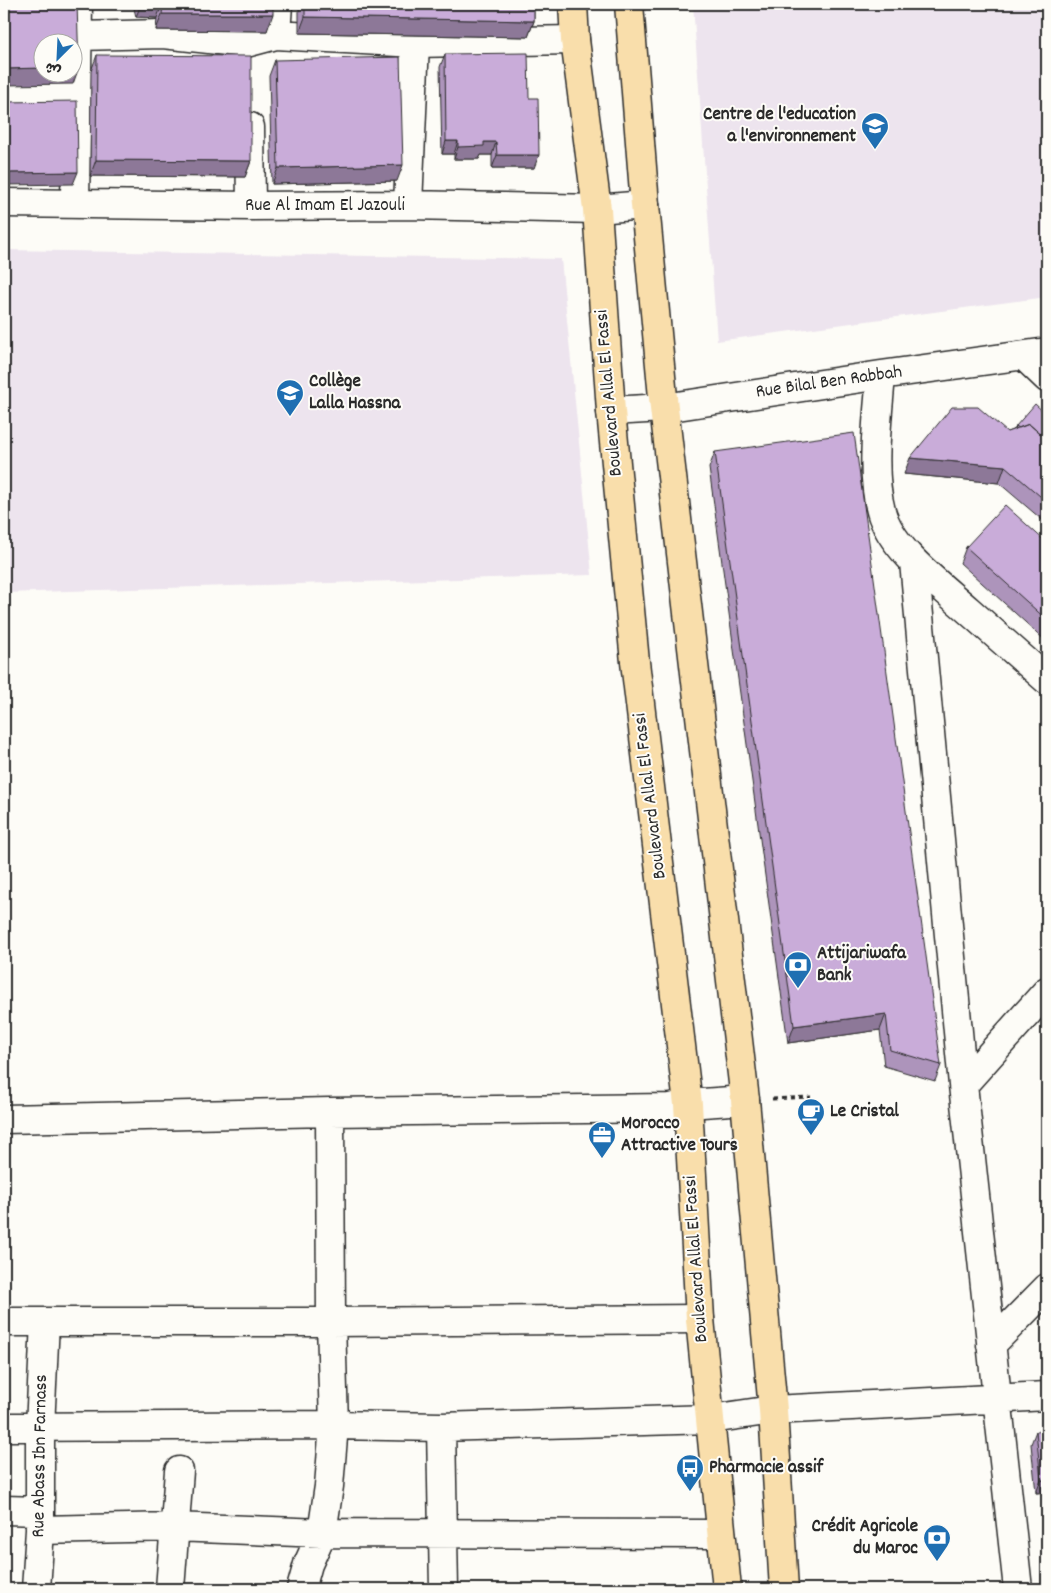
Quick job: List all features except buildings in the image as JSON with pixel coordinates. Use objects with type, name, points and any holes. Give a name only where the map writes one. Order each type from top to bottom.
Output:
[{"type":"main road","name":"Boulevard Allal El Fassi","points":[[573,4],[575,40],[597,209],[611,411],[635,662],[688,1104],[700,1319],[727,1589]]},
{"type":"main road","points":[[630,4],[645,205],[664,408],[745,1100],[773,1410],[784,1589]]},
{"type":"street","points":[[78,4],[78,32]]},
{"type":"street","points":[[276,35],[278,4]]},
{"type":"street","points":[[82,36],[163,34],[248,55],[276,35],[415,44],[575,40]]},
{"type":"street","points":[[408,205],[415,44]]},
{"type":"street","points":[[75,203],[77,82]]},
{"type":"street","points":[[4,96],[76,98]]},
{"type":"street","points":[[250,103],[250,206]]},
{"type":"street","name":"Rue Al Imam El Jazouli","points":[[4,203],[250,206],[408,205],[597,209],[645,205]]},
{"type":"street","points":[[1036,354],[1047,378]]},
{"type":"street","name":"Rue Bilal Ben Rabbah","points":[[611,411],[664,408],[881,374],[1036,354]]},
{"type":"street","points":[[881,374],[876,453],[877,484],[881,512],[893,538],[914,562],[1047,680]]},
{"type":"street","points":[[914,562],[963,1085],[1018,1589]]},
{"type":"street","points":[[963,1085],[1047,991]]},
{"type":"street","points":[[4,1119],[330,1112],[671,1108],[688,1104],[745,1100]]},
{"type":"street","points":[[301,1589],[308,1564],[322,1533],[329,1486],[334,1425],[331,1322],[330,1112]]},
{"type":"street","points":[[991,1345],[1047,1288]]},
{"type":"street","points":[[4,1322],[700,1319]]},
{"type":"street","name":"Rue Abass Ibn Farnass","points":[[36,1589],[40,1521],[40,1427],[45,1322]]},
{"type":"street","points":[[4,1427],[334,1425],[441,1427],[711,1419],[773,1410],[1047,1396]]},
{"type":"street","points":[[441,1427],[444,1589]]},
{"type":"street","points":[[170,1589],[179,1472]]},
{"type":"street","points":[[4,1510],[40,1521],[322,1533],[721,1534]]},
{"type":"path","points":[[745,1100],[811,1097]]},
{"type":"shaded area","name":"Centre de l'education a l'environnement","points":[[693,4],[1047,4],[1047,297],[717,341]]},
{"type":"shaded area","name":"Collège Lalla Hassna","points":[[4,250],[561,259],[592,575],[4,593]]},
{"type":"place","name":"Centre de l'education a l'environnement","points":[[875,150]]},
{"type":"place","name":"Collège Lalla Hassna","points":[[290,417]]},
{"type":"place","name":"Attijariwafa Bank","points":[[798,989]]},
{"type":"place","name":"Le Cristal","points":[[811,1136]]},
{"type":"place","name":"Morocco Attractive Tours","points":[[602,1159]]},
{"type":"place","name":"Pharmacie assif","points":[[690,1492]]},
{"type":"place","name":"Crédit Agricole du Maroc","points":[[937,1562]]}]
